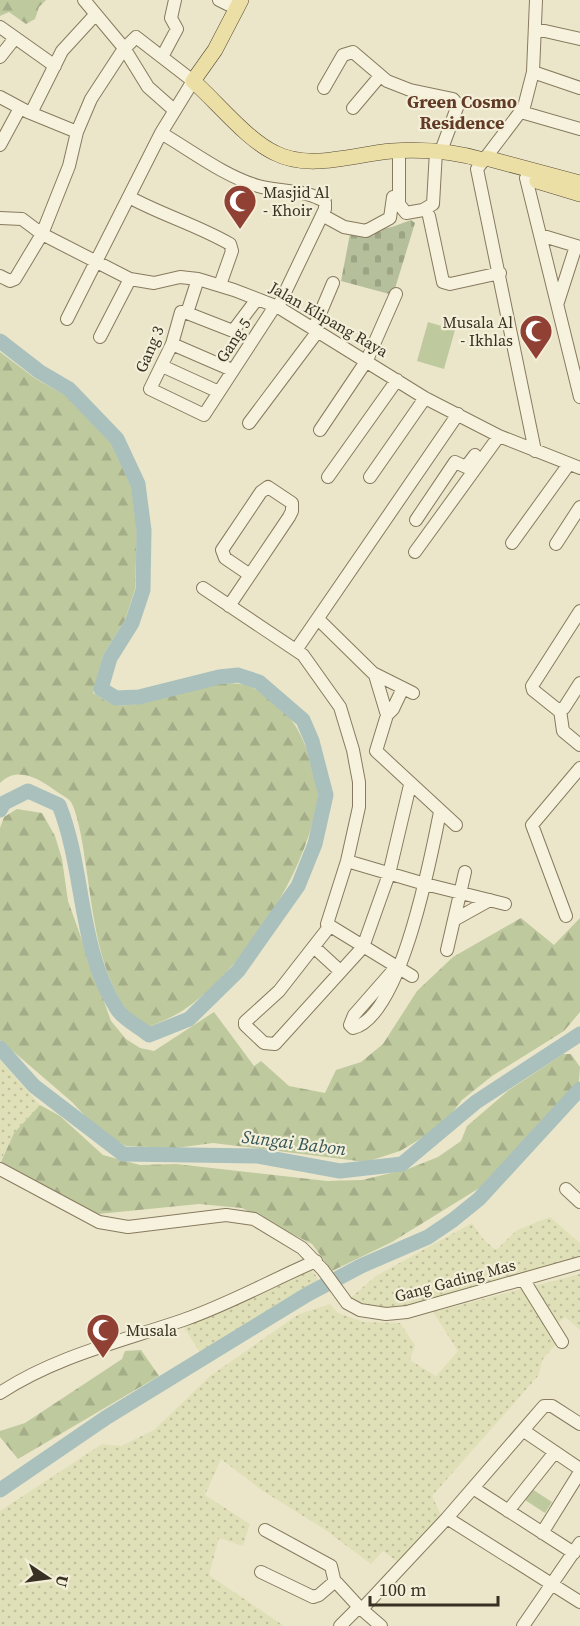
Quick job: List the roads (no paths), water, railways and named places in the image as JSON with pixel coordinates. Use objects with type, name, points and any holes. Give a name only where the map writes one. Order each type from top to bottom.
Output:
[{"type":"main road","points":[[239,4],[215,50],[193,81],[248,134],[277,155],[310,161],[396,151],[439,151],[483,160],[486,158],[550,180],[580,194]]},
{"type":"main road","points":[[483,160],[484,165],[526,178],[580,183]]},
{"type":"street","points":[[84,0],[124,48],[148,87],[174,110]]},
{"type":"street","points":[[162,57],[177,29],[171,18],[175,0]]},
{"type":"street","points":[[219,0],[239,4]]},
{"type":"street","points":[[535,451],[477,169],[520,112],[533,72],[536,0]]},
{"type":"street","points":[[0,146],[26,111],[62,51],[95,15]]},
{"type":"street","points":[[0,27],[55,66]]},
{"type":"street","points":[[536,29],[580,39]]},
{"type":"street","points":[[0,276],[9,281],[15,279],[42,234],[69,166],[77,132],[92,99],[124,48],[135,37],[193,81],[161,133],[94,261],[84,289],[67,319]]},
{"type":"street","points":[[0,57],[15,38]]},
{"type":"street","points":[[324,88],[348,51],[353,52],[380,76],[410,90],[457,102],[439,151],[433,204],[423,210],[406,213],[400,209],[396,151]]},
{"type":"street","points":[[533,72],[580,88]]},
{"type":"street","points":[[353,108],[380,76]]},
{"type":"street","points":[[0,96],[26,111],[77,132]]},
{"type":"street","points":[[520,112],[580,129]]},
{"type":"street","points":[[161,133],[242,180],[258,186],[315,197],[324,209],[345,227],[362,231],[386,221],[392,211],[396,151]]},
{"type":"street","points":[[526,178],[580,397]]},
{"type":"street","points":[[129,197],[160,214],[212,233],[230,244],[232,250],[220,285]]},
{"type":"street","name":"Gang 5","points":[[219,392],[276,307],[324,209]]},
{"type":"street","points":[[429,216],[443,282],[450,284],[500,273]]},
{"type":"street","name":"Jalan Klipang Raya","points":[[0,218],[22,219],[42,234],[130,279],[153,283],[180,277],[198,279],[276,307],[367,360],[425,398],[495,434],[575,466]]},
{"type":"street","points":[[540,235],[578,246],[558,302]]},
{"type":"street","points":[[100,337],[130,279]]},
{"type":"street","name":"Gang 3","points":[[198,279],[188,313],[181,312],[172,344],[151,391],[204,415],[219,392]]},
{"type":"street","points":[[249,423],[316,329],[333,283]]},
{"type":"street","points":[[320,430],[367,360],[396,294]]},
{"type":"street","points":[[188,313],[233,331],[257,299]]},
{"type":"street","points":[[172,344],[232,370]]},
{"type":"street","points":[[162,366],[219,392]]},
{"type":"street","points":[[576,380],[580,367]]},
{"type":"street","points":[[328,477],[397,380]]},
{"type":"street","points":[[370,477],[425,398]]},
{"type":"street","points":[[296,650],[458,414]]},
{"type":"street","points":[[416,520],[455,462],[466,467],[495,434]]},
{"type":"street","points":[[415,552],[495,434]]},
{"type":"street","points":[[512,543],[575,466]]},
{"type":"street","points":[[229,606],[250,575],[293,509],[292,503],[268,488],[261,492],[222,550],[225,558],[250,575]]},
{"type":"street","points":[[556,544],[580,507]]},
{"type":"street","points":[[203,588],[296,650],[309,662],[340,707],[353,750],[359,782],[359,807],[347,861],[327,918],[329,927],[315,948],[270,1000],[245,1022],[245,1025],[264,1043],[275,1044],[363,946],[389,874],[410,785]]},
{"type":"street","points":[[560,710],[533,690],[532,683],[580,611]]},
{"type":"street","points":[[318,619],[373,674],[408,690],[387,715],[376,751],[410,785],[456,825]]},
{"type":"street","points":[[373,674],[387,715]]},
{"type":"street","points":[[580,683],[560,710],[561,728],[580,745]]},
{"type":"street","points":[[566,916],[532,825],[580,768]]},
{"type":"street","points":[[397,966],[378,1010],[353,1028],[350,1025],[354,1015],[397,966],[401,963],[425,884],[440,812]]},
{"type":"street","points":[[347,861],[425,884],[506,904]]},
{"type":"street","points":[[447,950],[465,872]]},
{"type":"street","points":[[454,921],[490,900]]},
{"type":"street","points":[[329,927],[412,976]]},
{"type":"street","points":[[315,948],[340,971]]},
{"type":"street","points":[[0,1168],[99,1222],[128,1227],[200,1218],[241,1216],[271,1228],[302,1248],[320,1266],[205,1312],[110,1342],[20,1380],[0,1393]]},
{"type":"street","points":[[566,1189],[580,1202]]},
{"type":"street","name":"Gang Gading Mas","points":[[320,1266],[342,1298],[360,1310],[394,1314],[580,1263]]},
{"type":"street","points":[[523,1279],[562,1342]]},
{"type":"street","points":[[340,1626],[361,1608],[447,1518],[547,1405],[580,1424]]},
{"type":"street","points":[[524,1431],[580,1471],[543,1533]]},
{"type":"street","points":[[508,1511],[555,1452]]},
{"type":"street","points":[[473,1488],[543,1533],[577,1548],[523,1626]]},
{"type":"street","points":[[447,1518],[580,1602]]},
{"type":"street","points":[[265,1530],[331,1566],[335,1582],[381,1626]]},
{"type":"street","points":[[261,1572],[313,1597],[335,1582]]},
{"type":"waterway","points":[[0,341],[40,372],[69,389],[117,439],[138,484],[144,530],[143,590],[132,623],[110,658],[101,689],[116,698],[139,697],[219,677],[238,675],[259,682],[303,720],[312,741],[326,795],[315,844],[298,886],[238,971],[189,1019],[149,1035],[120,1013],[104,985],[88,935],[74,856],[59,805],[28,791],[4,803],[0,810]]},
{"type":"waterway","name":"Sungai Babon","points":[[0,1048],[34,1086],[123,1154],[258,1156],[340,1171],[402,1164],[476,1102],[580,1034]]},
{"type":"waterway","points":[[0,1490],[107,1417],[308,1294],[361,1266],[428,1237],[453,1220],[479,1199],[580,1089]]},
{"type":"place","name":"Masjid Al - Khoir","points":[[240,230]]},
{"type":"place","name":"Musala Al - Ikhlas","points":[[536,360]]},
{"type":"place","name":"Musala","points":[[103,1359]]},
{"type":"district","name":"Green Cosmo Residence","points":[[462,112]]}]
